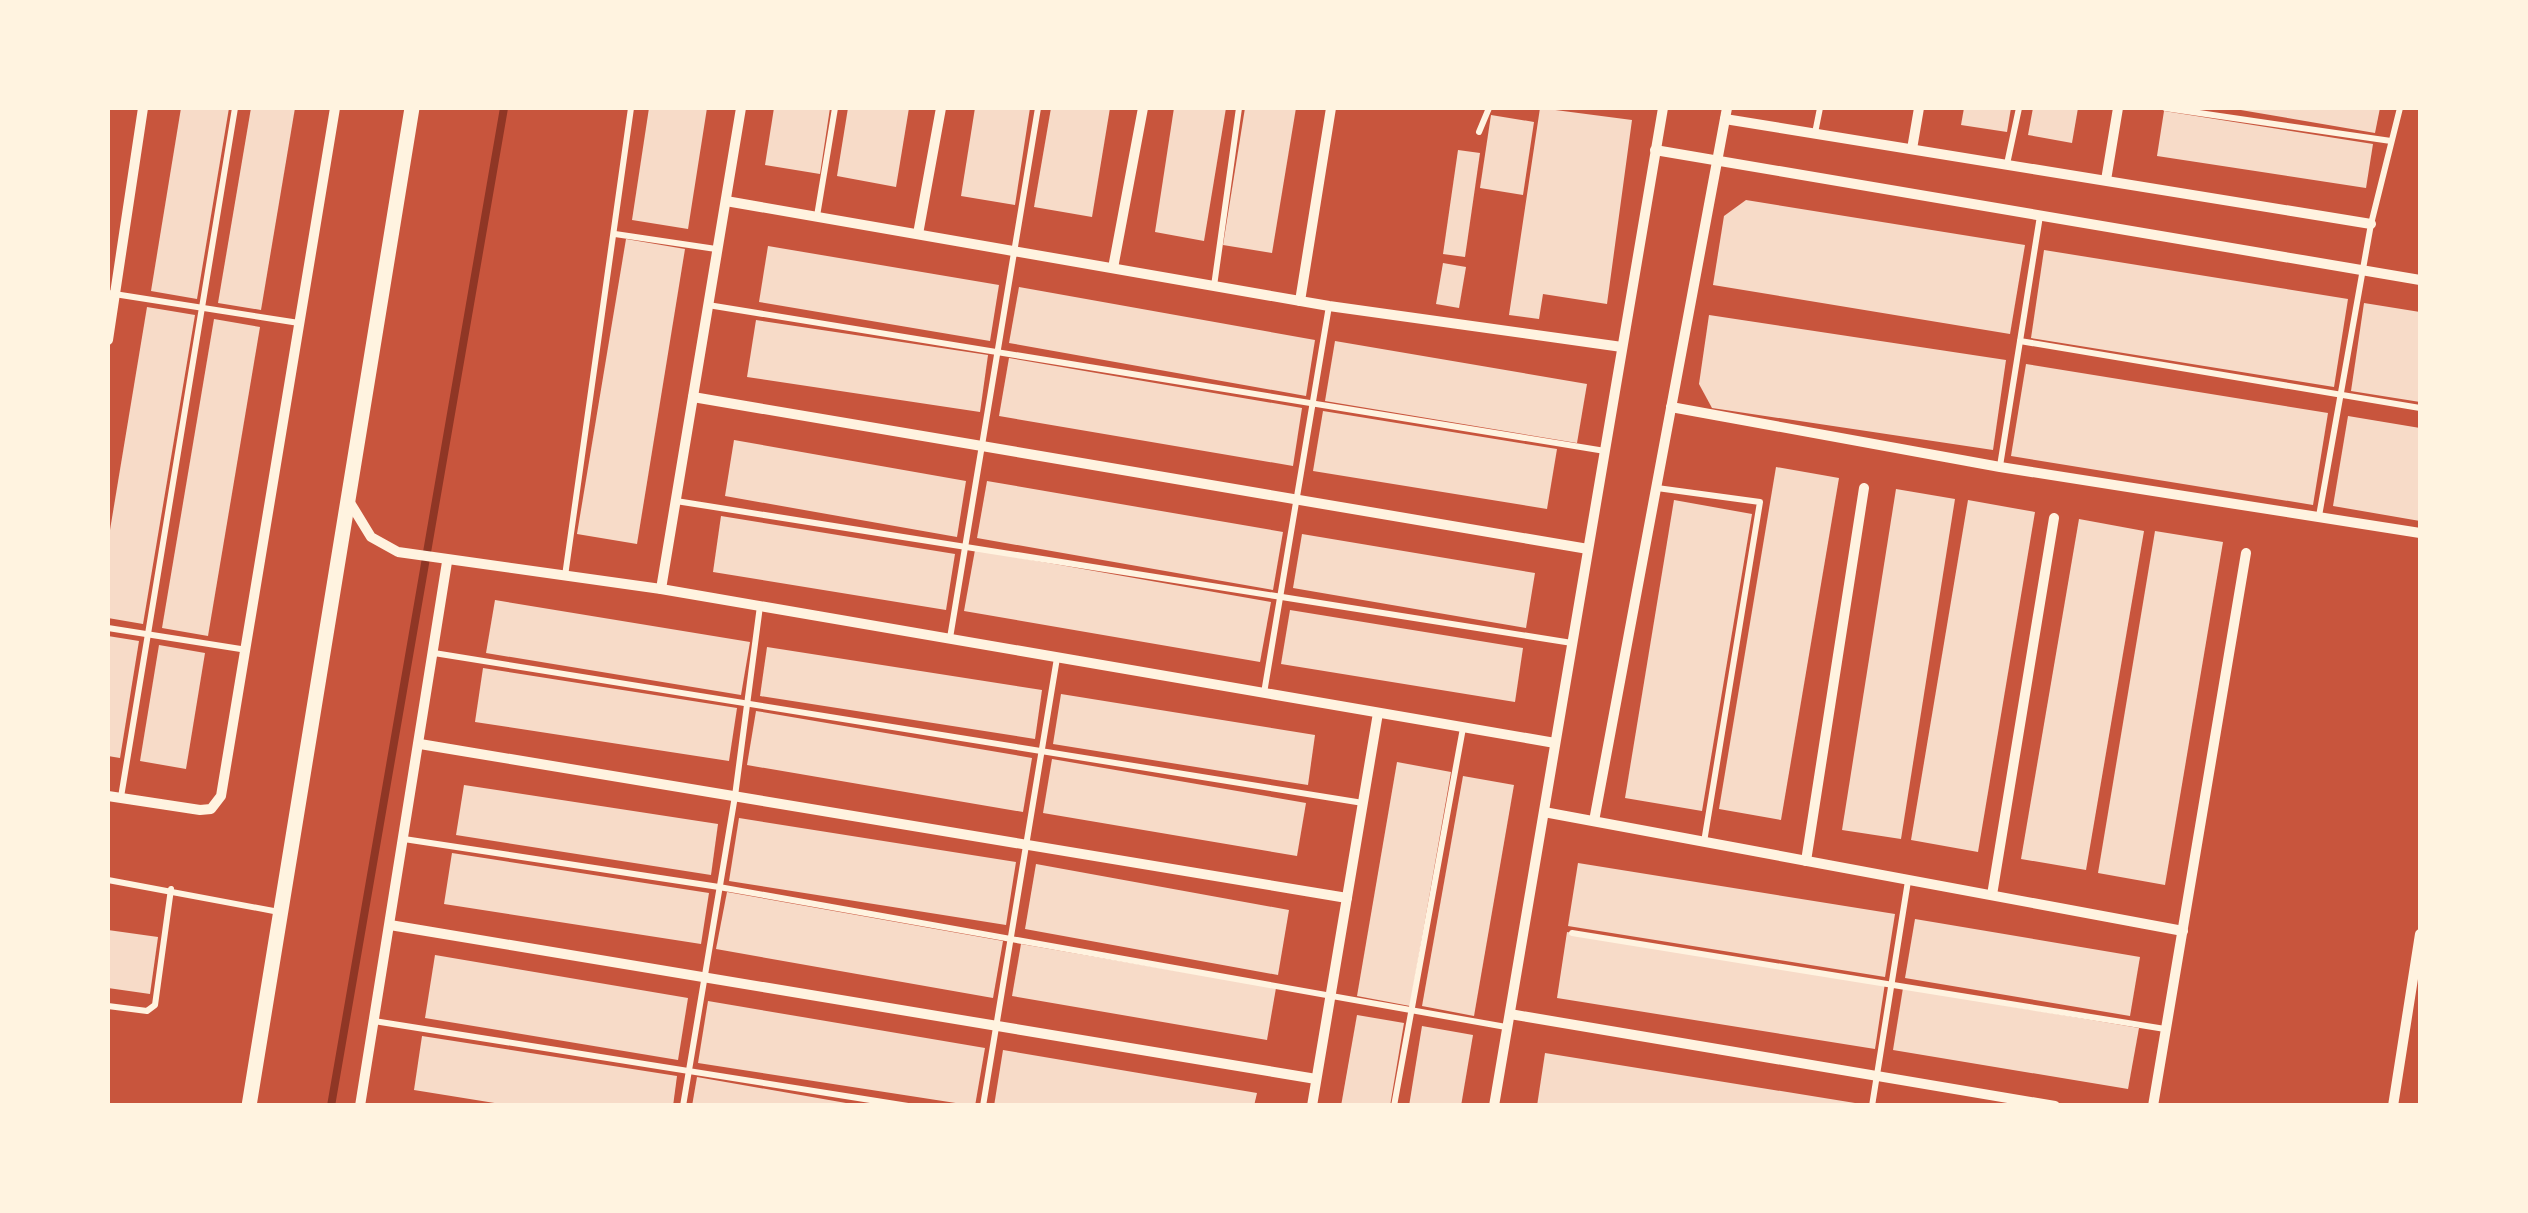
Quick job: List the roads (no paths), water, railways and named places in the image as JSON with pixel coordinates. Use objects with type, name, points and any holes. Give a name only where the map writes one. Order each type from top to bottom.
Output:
[{"type":"street","points":[[108,340],[111,294],[142,108]]},
{"type":"street","points":[[108,796],[211,809],[221,796],[335,108]]},
{"type":"street","points":[[249,1106],[412,108]]},
{"type":"street","points":[[661,589],[742,108]]},
{"type":"street","points":[[918,234],[941,108]]},
{"type":"street","points":[[1113,268],[1143,108]]},
{"type":"street","points":[[1300,301],[1331,108]]},
{"type":"street","points":[[1494,1106],[1662,108]]},
{"type":"street","points":[[1912,149],[1919,108]]},
{"type":"street","points":[[2106,180],[2118,108]]},
{"type":"street","points":[[1594,821],[1726,113],[1814,134],[2371,224]]},
{"type":"street","points":[[1656,150],[2420,280]]},
{"type":"street","points":[[726,200],[1328,306],[1622,348]]},
{"type":"street","points":[[693,398],[1588,548]]},
{"type":"street","points":[[1671,407],[2000,466],[2420,533]]},
{"type":"street","points":[[1806,861],[1864,488]]},
{"type":"street","points":[[349,501],[380,545],[448,562],[661,589],[1555,744]]},
{"type":"street","points":[[1992,896],[2054,518]]},
{"type":"street","points":[[2154,1106],[2246,553]]},
{"type":"street","points":[[360,1106],[448,562]]},
{"type":"street","points":[[1312,1106],[1378,712]]},
{"type":"street","points":[[420,744],[1347,898]]},
{"type":"street","points":[[1544,812],[2183,931]]},
{"type":"street","points":[[390,925],[1316,1080]]},
{"type":"street","points":[[2393,1106],[2420,934]]},
{"type":"street","points":[[1510,1014],[2055,1106]]},
{"type":"lane","points":[[121,798],[235,108]]},
{"type":"lane","points":[[565,576],[631,108]]},
{"type":"lane","points":[[817,216],[835,108]]},
{"type":"lane","points":[[950,639],[1038,108]]},
{"type":"lane","points":[[1214,286],[1239,108]]},
{"type":"lane","points":[[1479,132],[1489,108]]},
{"type":"lane","points":[[1814,134],[1820,108]]},
{"type":"lane","points":[[2007,164],[2019,108]]},
{"type":"lane","points":[[2165,108],[2392,141]]},
{"type":"lane","points":[[2318,517],[2371,224],[2400,108]]},
{"type":"lane","points":[[2000,466],[2040,215]]},
{"type":"lane","points":[[615,234],[718,250]]},
{"type":"lane","points":[[111,294],[300,323]]},
{"type":"lane","points":[[708,305],[1604,451]]},
{"type":"lane","points":[[1264,693],[1328,306]]},
{"type":"lane","points":[[2020,341],[2420,408]]},
{"type":"lane","points":[[1656,488],[1760,502],[1704,842]]},
{"type":"lane","points":[[676,502],[966,544],[1572,643]]},
{"type":"lane","points":[[683,1106],[720,887],[760,606]]},
{"type":"lane","points":[[108,628],[248,651]]},
{"type":"lane","points":[[434,653],[1363,804]]},
{"type":"lane","points":[[983,1106],[1057,657]]},
{"type":"lane","points":[[1394,1106],[1463,727]]},
{"type":"lane","points":[[404,839],[720,887],[1508,1027]]},
{"type":"lane","points":[[108,880],[280,912]]},
{"type":"lane","points":[[1872,1106],[1908,880]]},
{"type":"lane","points":[[108,1006],[147,1011],[156,1005],[172,889]]},
{"type":"lane","points":[[1572,933],[2166,1029]]},
{"type":"lane","points":[[374,1020],[908,1106]]},
{"type":"waterway","points":[[331,1106],[504,108]]}]
